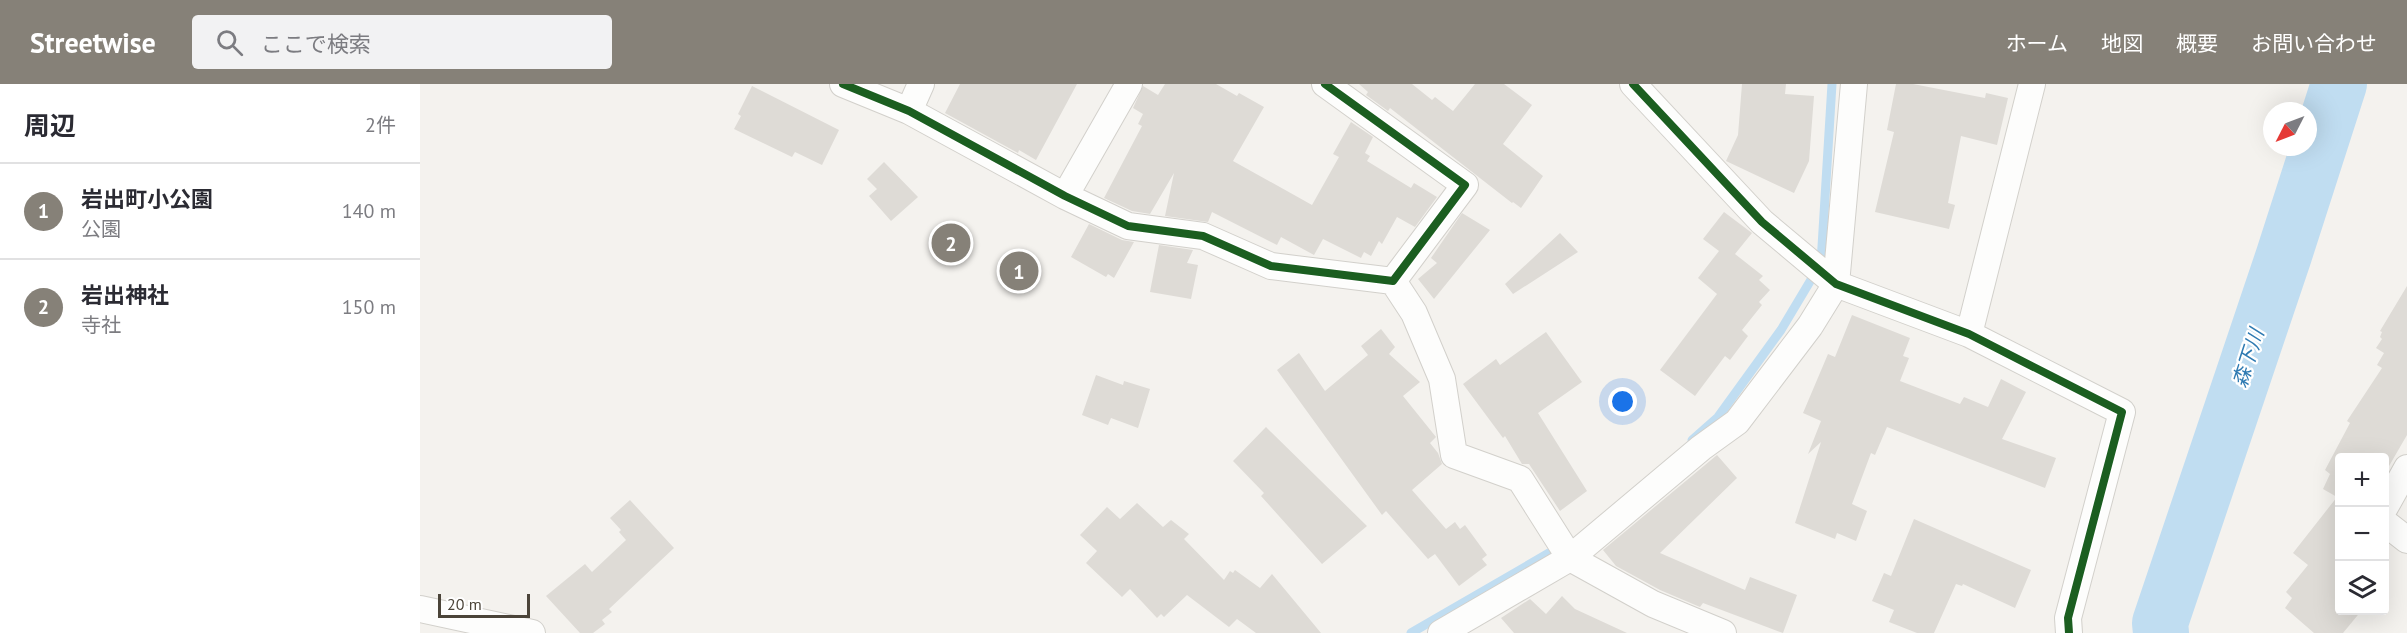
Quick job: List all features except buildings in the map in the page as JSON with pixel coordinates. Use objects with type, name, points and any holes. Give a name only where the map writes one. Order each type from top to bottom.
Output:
[{"type":"street","points":[[843,84],[909,111],[1065,196],[1128,226],[1203,236],[1270,266],[1393,281],[1414,313],[1442,379],[1454,455],[1520,479],[1570,558],[1653,604],[1723,633]]},
{"type":"street","points":[[909,111],[921,84]]},
{"type":"street","points":[[1065,196],[1129,84]]},
{"type":"street","points":[[1325,84],[1465,185],[1393,281]]},
{"type":"street","points":[[1633,84],[1762,222],[1824,274],[1969,334],[2122,412],[2068,618],[2069,633]]},
{"type":"street","points":[[1441,633],[1570,558],[1701,448],[1737,422],[1810,326],[1824,274],[1854,84]]},
{"type":"street","points":[[1969,334],[2032,84]]},
{"type":"street","points":[[2386,507],[2407,468]]},
{"type":"street","points":[[2389,525],[2407,540]]},
{"type":"street","points":[[420,609],[532,633]]},
{"type":"waterway","points":[[1692,440],[1718,417],[1781,330],[1821,263],[1832,84]]},
{"type":"waterway","name":"森下川","points":[[2161,633],[2160,623],[2339,84]]},
{"type":"waterway","points":[[1411,633],[1549,553]]},
{"type":"cycle path","points":[[843,84],[909,111],[1065,196],[1128,226],[1203,236],[1271,266],[1393,281],[1465,185],[1325,84]]},
{"type":"cycle path","points":[[1633,84],[1762,222],[1836,284],[1969,334],[2122,412],[2068,618],[2069,633]]},
{"type":"place","name":"岩出神社","points":[[951,243]]},
{"type":"place","name":"岩出町小公園","points":[[1019,271]]}]
